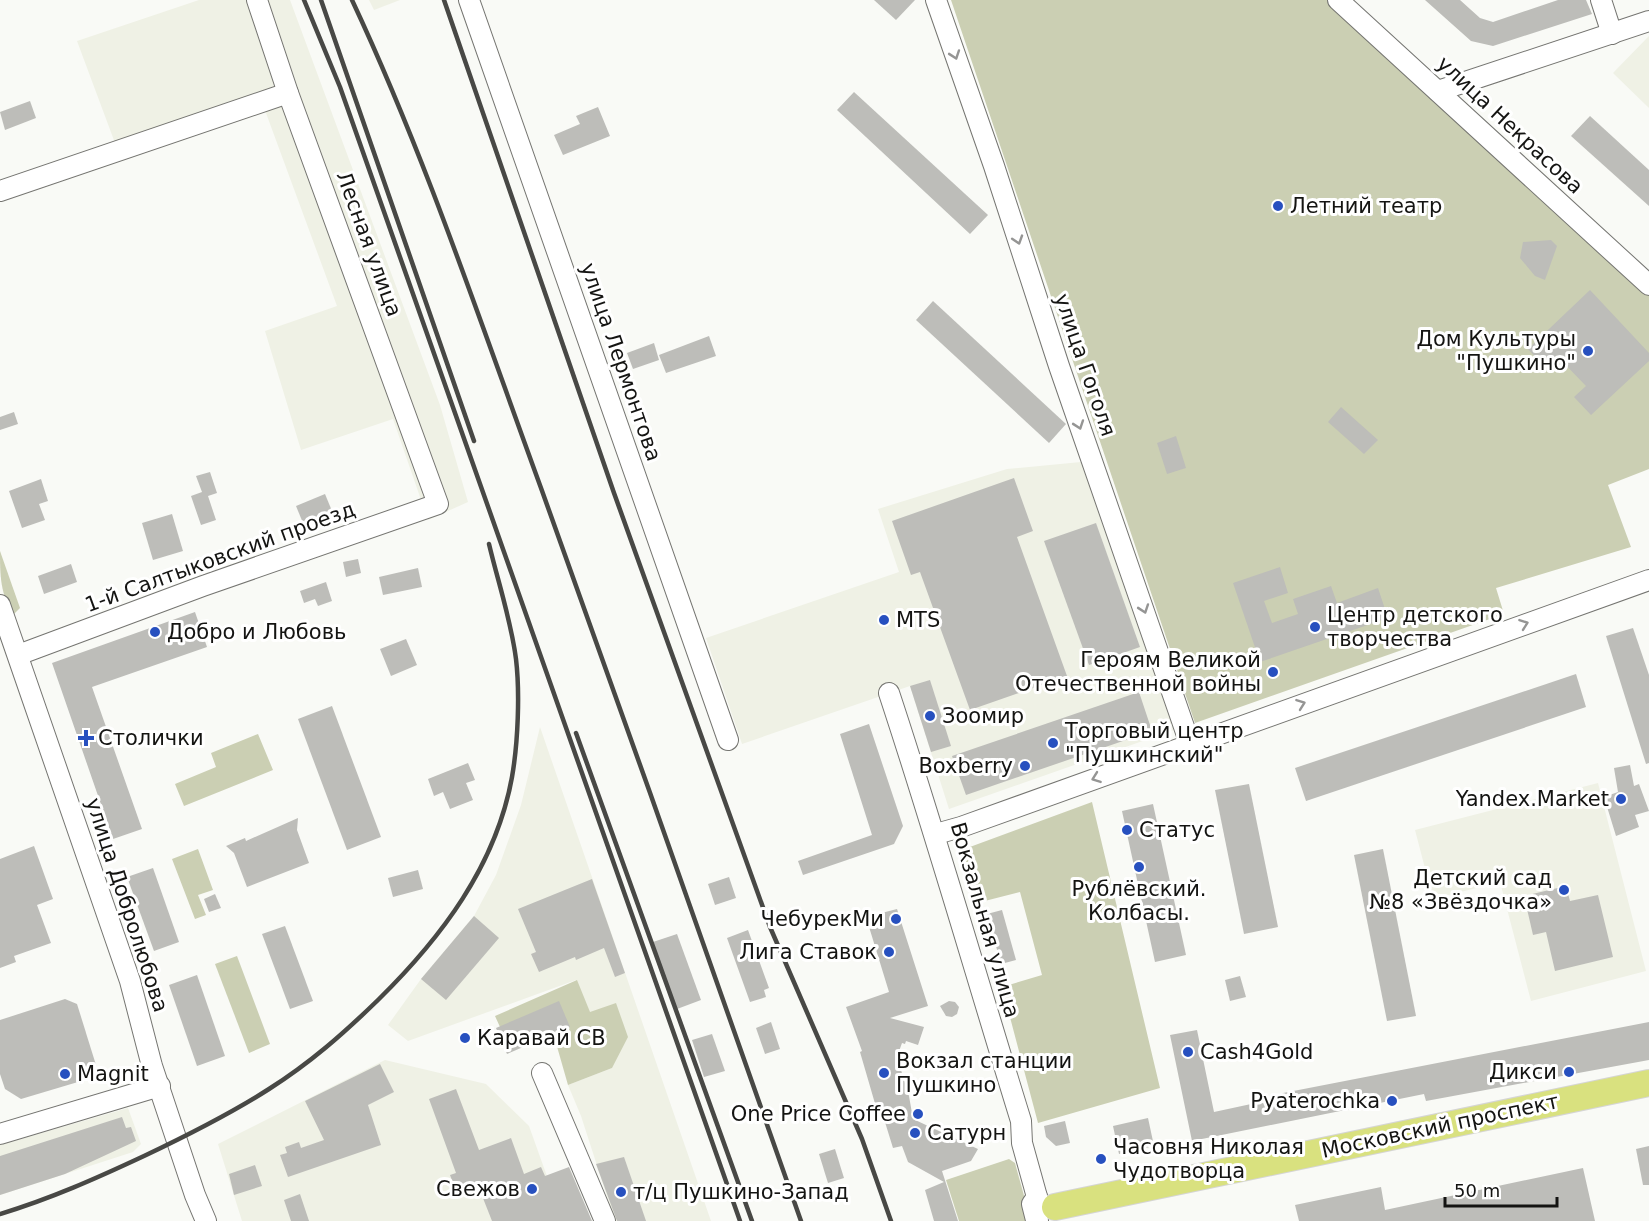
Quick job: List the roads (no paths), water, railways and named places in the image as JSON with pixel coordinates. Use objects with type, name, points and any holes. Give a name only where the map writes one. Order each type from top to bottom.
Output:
[{"type":"main road","name":"Московский проспект","points":[[1045,1212],[1649,1083]]},
{"type":"street","name":"Лесная улица","points":[[257,0],[288,93],[438,504]]},
{"type":"street","name":"улица Лермонтова","points":[[469,0],[728,740]]},
{"type":"street","name":"улица Гоголя","points":[[936,0],[994,166],[1059,366],[1190,744]]},
{"type":"street","name":"улица Некрасова","points":[[1338,0],[1649,285]]},
{"type":"street","points":[[1601,0],[1612,34]]},
{"type":"street","points":[[1438,91],[1649,21]]},
{"type":"street","points":[[0,191],[288,93]]},
{"type":"street","name":"1-й Салтыковский проезд","points":[[18,656],[203,586],[438,504]]},
{"type":"street","points":[[936,834],[1649,580]]},
{"type":"street","name":"улица Добролюбова","points":[[0,605],[130,981],[152,1066],[188,1175],[206,1221]]},
{"type":"street","name":"Вокзальная улица","points":[[889,693],[936,834],[975,974],[1022,1121],[1022,1143],[1045,1212]]},
{"type":"street","points":[[542,1073],[605,1221]]},
{"type":"street","points":[[0,1134],[160,1086]]},
{"type":"railway","points":[[304,0],[340,87],[740,1221]]},
{"type":"railway","points":[[321,0],[474,441]]},
{"type":"railway","points":[[352,0],[404,120],[474,303],[801,1221]]},
{"type":"railway","points":[[444,0],[614,493],[770,927],[862,1139],[891,1221]]},
{"type":"railway","points":[[0,1214],[55,1195],[176,1141],[269,1089],[312,1058],[365,1013],[423,952],[444,926],[463,899],[493,841],[504,810],[514,764],[518,702],[516,659],[508,615],[489,544]]},
{"type":"railway","points":[[576,733],[752,1221]]},
{"type":"place","name":"Летний театр","points":[[1278,206]]},
{"type":"place","name":"Дом Культуры \"Пушкино\"","points":[[1588,351]]},
{"type":"place","name":"MTS","points":[[884,620]]},
{"type":"place","name":"Центр детского творчества","points":[[1315,627]]},
{"type":"place","name":"Добро и Любовь","points":[[155,632]]},
{"type":"place","name":"Героям Великой Отечественной войны","points":[[1273,672]]},
{"type":"place","name":"Зоомир","points":[[930,716]]},
{"type":"place","name":"Столички","points":[[86,738]]},
{"type":"place","name":"Торговый центр \"Пушкинский\"","points":[[1053,743]]},
{"type":"place","name":"Boxberry","points":[[1025,766]]},
{"type":"place","name":"Yandex.Market","points":[[1621,799]]},
{"type":"place","name":"Статус","points":[[1127,830]]},
{"type":"place","name":"Рублёвский. Колбасы.","points":[[1139,867]]},
{"type":"place","name":"Детский сад №8 «Звёздочка»","points":[[1564,890]]},
{"type":"place","name":"ЧебурекМи","points":[[896,919]]},
{"type":"place","name":"Лига Ставок","points":[[889,952]]},
{"type":"place","name":"Каравай СВ","points":[[465,1038]]},
{"type":"place","name":"Cash4Gold","points":[[1188,1052]]},
{"type":"place","name":"Дикси","points":[[1569,1072]]},
{"type":"place","name":"Вокзал станции Пушкино","points":[[884,1073]]},
{"type":"place","name":"Magnit","points":[[65,1074]]},
{"type":"place","name":"Pyaterochka","points":[[1392,1101]]},
{"type":"place","name":"One Price Coffee","points":[[918,1114]]},
{"type":"place","name":"Сатурн","points":[[915,1133]]},
{"type":"place","name":"Часовня Николая Чудотворца","points":[[1101,1159]]},
{"type":"place","name":"Свежов","points":[[532,1189]]},
{"type":"place","name":"т/ц Пушкино-Запад","points":[[621,1192]]}]
